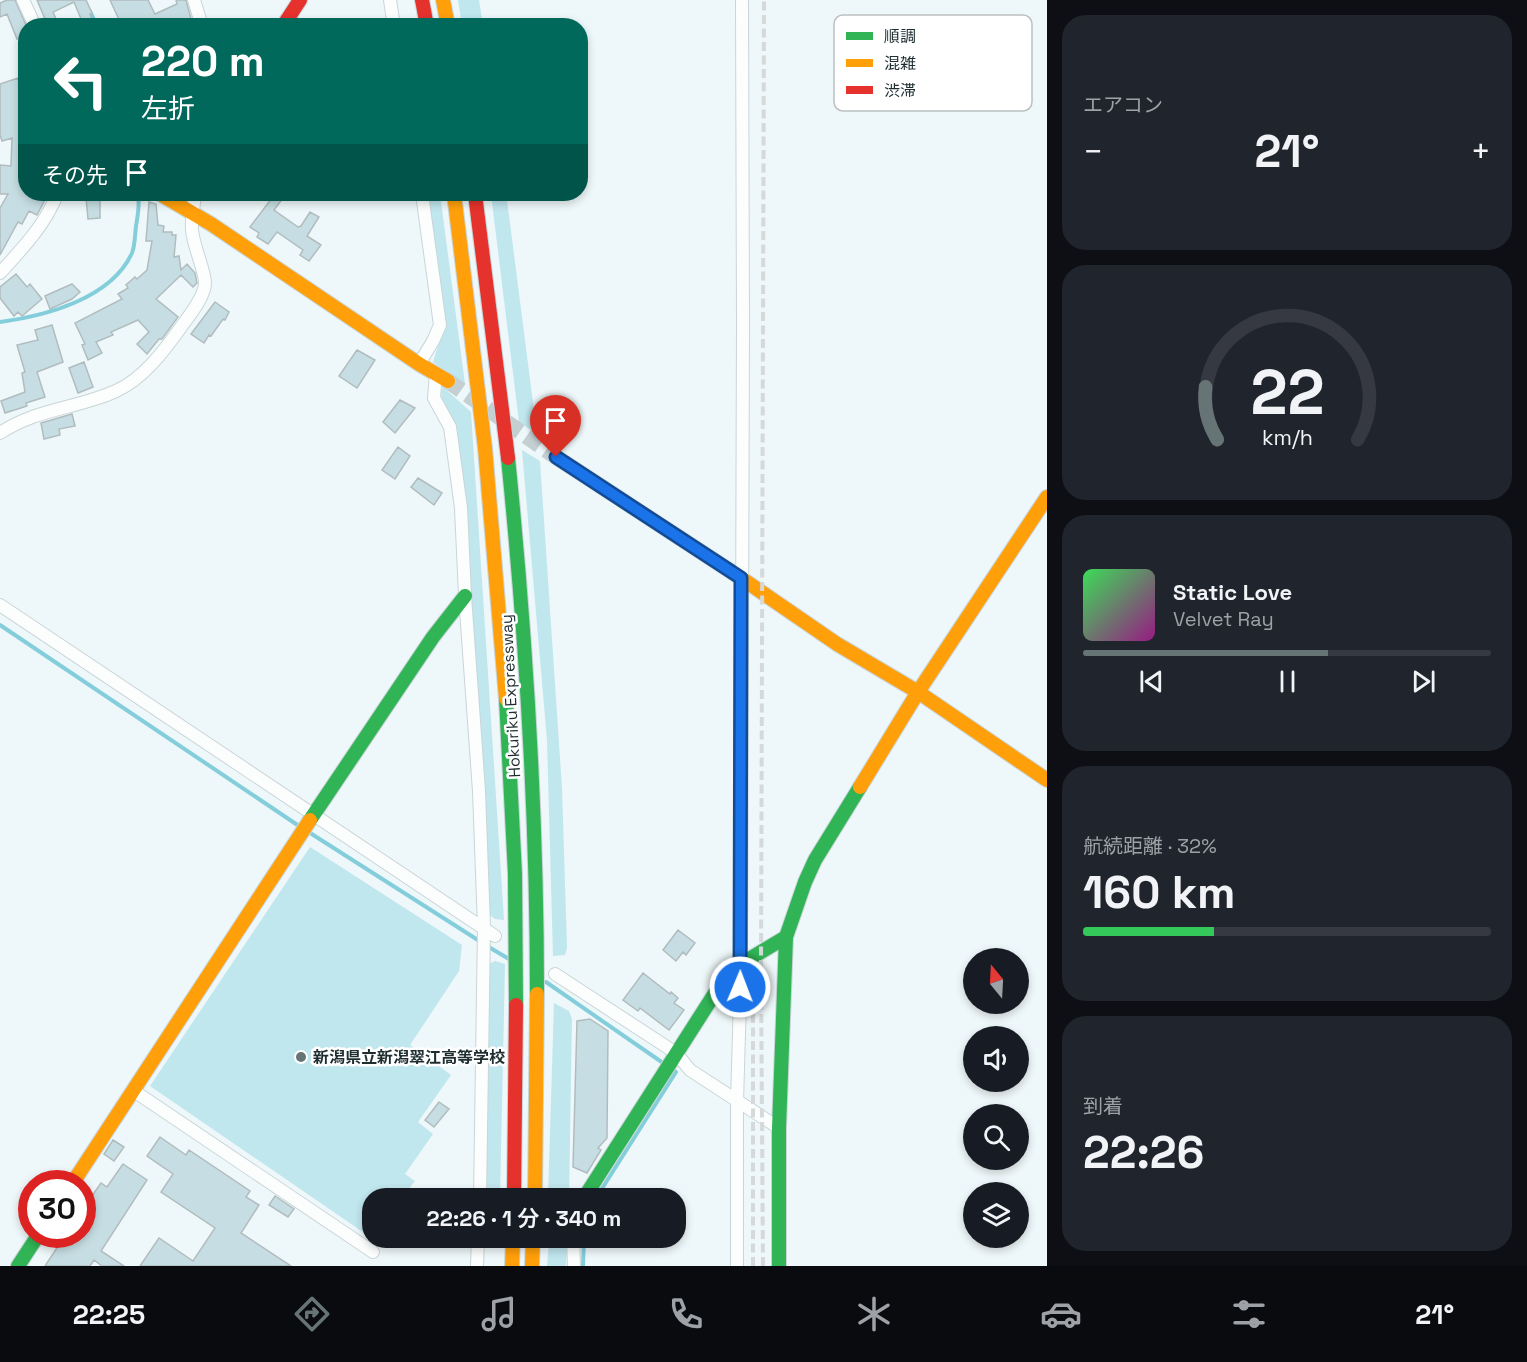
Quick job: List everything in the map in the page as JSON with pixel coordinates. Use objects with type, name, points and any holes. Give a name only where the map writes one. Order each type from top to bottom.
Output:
[{"type":"main road","points":[[288,18],[300,0]]},
{"type":"main road","points":[[422,0],[425,18]]},
{"type":"main road","points":[[443,0],[446,18]]},
{"type":"main road","points":[[172,201],[442,378]]},
{"type":"main road","name":"Hokuriku Expressway","points":[[455,201],[483,420],[504,655],[515,876],[514,1188]]},
{"type":"main road","name":"Hokuriku Expressway","points":[[476,201],[503,405],[525,647],[536,877],[535,1188]]},
{"type":"main road","points":[[556,457],[837,644],[918,692],[1047,780]]},
{"type":"main road","points":[[779,1266],[778,1128],[786,938],[805,882],[815,860],[918,692],[1047,497]]},
{"type":"main road","points":[[81,1170],[315,813],[433,637],[465,596]]},
{"type":"main road","points":[[591,1188],[627,1128],[724,979],[741,964],[786,938]]},
{"type":"main road","points":[[18,1266],[30,1248]]},
{"type":"main road","points":[[512,1266],[513,1248]]},
{"type":"main road","points":[[532,1266],[533,1248]]},
{"type":"street","points":[[24,0],[32,18]]},
{"type":"street","points":[[194,0],[200,18]]},
{"type":"street","points":[[390,0],[392,18]]},
{"type":"street","points":[[737,1266],[737,1102],[741,964],[742,0]]},
{"type":"street","points":[[0,273],[31,239],[54,201]]},
{"type":"street","points":[[0,433],[17,422],[50,410],[65,408],[117,391],[139,376],[167,346],[195,308],[205,284],[192,231],[194,201]]},
{"type":"street","points":[[419,364],[440,325],[423,201]]},
{"type":"street","points":[[442,378],[434,398],[450,428],[456,462],[479,791],[484,927],[480,1188]]},
{"type":"street","points":[[0,605],[315,813],[495,936]]},
{"type":"street","points":[[555,974],[676,1053],[690,1070],[778,1128]]},
{"type":"street","points":[[134,1091],[373,1252]]},
{"type":"street","points":[[477,1266],[478,1248]]},
{"type":"street","points":[[573,1248],[574,1266]]},
{"type":"shaded area","points":[[458,0],[479,0],[482,18],[461,18]]},
{"type":"shaded area","points":[[427,201],[441,201],[465,384],[433,362],[444,327]]},
{"type":"shaded area","points":[[492,201],[507,201],[536,426],[531,430],[519,422]]},
{"type":"shaded area","points":[[443,387],[471,412],[504,920],[495,919],[487,913],[466,509],[455,425],[442,403]]},
{"type":"shaded area","points":[[522,450],[540,461],[562,788],[567,948],[565,955],[553,956],[547,740]]},
{"type":"shaded area","name":"新潟県立新潟翠江高等学校","points":[[310,847],[462,945],[459,971],[410,1045],[451,1075],[418,1122],[433,1134],[405,1174],[415,1181],[410,1188],[362,1188],[362,1231],[150,1086]]},
{"type":"shaded area","points":[[495,961],[505,964],[500,1188],[485,1188],[489,964]]},
{"type":"shaded area","points":[[554,1003],[569,1011],[572,1019],[569,1188],[548,1188]]},
{"type":"shaded area","points":[[548,1248],[567,1248],[566,1266],[547,1266]]},
{"type":"building","points":[[15,0],[23,18],[18,18],[18,39],[7,14],[0,17],[0,3]]},
{"type":"building","points":[[37,0],[86,0],[92,13],[90,14],[91,18],[81,18],[74,2],[53,12],[56,18],[45,18]]},
{"type":"building","points":[[110,0],[148,0],[155,14],[177,4],[176,0],[186,0],[191,18],[118,18]]},
{"type":"building","points":[[18,78],[18,201],[44,201],[37,215],[29,211],[22,224],[18,222],[0,255],[0,208],[8,194],[0,194],[0,165],[11,166],[12,138],[2,141],[0,135],[0,84]]},
{"type":"building","points":[[86,201],[100,201],[100,218],[88,219]]},
{"type":"building","points":[[270,201],[281,201],[274,210],[298,227],[310,212],[319,217],[307,236],[321,245],[309,261],[300,255],[303,250],[277,232],[268,244],[257,237],[259,233],[250,227]]},
{"type":"building","points":[[149,202],[156,204],[158,225],[164,226],[163,232],[172,232],[172,235],[176,235],[174,257],[179,256],[181,270],[187,264],[195,273],[197,283],[193,287],[181,275],[156,299],[178,317],[162,339],[159,339],[147,354],[137,344],[149,332],[138,320],[111,332],[113,335],[96,342],[102,353],[88,360],[82,345],[85,344],[75,323],[122,299],[118,294],[128,288],[126,285],[135,277],[137,279],[147,270],[152,241],[146,241]]},
{"type":"building","points":[[16,274],[27,287],[30,284],[42,299],[22,316],[18,312],[14,316],[0,298],[0,287]]},
{"type":"building","points":[[72,284],[80,292],[72,299],[50,309],[45,296]]},
{"type":"building","points":[[215,302],[229,312],[225,320],[223,319],[204,343],[191,334]]},
{"type":"building","points":[[52,325],[63,362],[37,372],[45,397],[5,413],[1,401],[25,392],[22,373],[25,372],[17,345],[38,340],[35,330]]},
{"type":"building","points":[[357,350],[375,360],[357,388],[339,376]]},
{"type":"building","points":[[84,362],[93,387],[78,393],[69,368]]},
{"type":"building","points":[[400,400],[415,408],[395,433],[383,422]]},
{"type":"building","points":[[72,414],[75,426],[59,429],[60,435],[44,439],[41,423]]},
{"type":"building","points":[[398,447],[410,456],[395,479],[382,470]]},
{"type":"building","points":[[418,478],[442,493],[434,505],[411,487]]},
{"type":"building","points":[[678,930],[695,943],[686,955],[683,952],[676,961],[663,950]]},
{"type":"building","points":[[643,973],[678,998],[674,1003],[684,1010],[669,1030],[640,1008],[638,1011],[623,1000]]},
{"type":"building","points":[[590,1019],[608,1031],[607,1138],[598,1148],[601,1150],[587,1173],[573,1167],[577,1021]]},
{"type":"building","points":[[439,1102],[449,1109],[434,1127],[425,1120]]},
{"type":"building","points":[[160,1137],[186,1155],[189,1150],[250,1191],[246,1197],[259,1205],[241,1233],[291,1266],[140,1266],[159,1238],[193,1261],[215,1228],[161,1192],[173,1174],[147,1156]]},
{"type":"building","points":[[113,1140],[124,1147],[114,1161],[104,1154]]},
{"type":"building","points":[[123,1164],[147,1180],[101,1251],[124,1266],[102,1266],[94,1260],[90,1266],[45,1266],[57,1248],[96,1248],[96,1190],[101,1183],[107,1187]]},
{"type":"building","points":[[275,1196],[294,1209],[288,1217],[269,1205]]},
{"type":"waterway","points":[[90,11],[93,18]]},
{"type":"waterway","points":[[0,322],[56,310],[93,293],[109,282],[122,269],[132,253],[139,201]]},
{"type":"waterway","points":[[0,625],[299,826]]},
{"type":"waterway","points":[[307,831],[481,942]]},
{"type":"waterway","points":[[487,946],[509,959]]},
{"type":"waterway","points":[[546,982],[663,1063]]},
{"type":"waterway","points":[[602,1188],[676,1072],[672,1069]]},
{"type":"waterway","points":[[583,1266],[584,1248]]},
{"type":"tunnel","points":[[448,381],[556,457]]},
{"type":"railway","points":[[763,1266],[761,970],[764,0]]},
{"type":"railway","points":[[753,1008],[753,1266]]},
{"type":"traffic: fast","points":[[508,458],[529,726],[535,860],[537,994]]},
{"type":"traffic: fast","points":[[310,820],[433,637],[465,596]]},
{"type":"traffic: fast","points":[[506,699],[515,874],[516,1005]]},
{"type":"traffic: fast","points":[[779,1266],[779,1128],[786,937],[815,860],[860,787]]},
{"type":"traffic: fast","points":[[590,1188],[724,979],[741,964],[786,937]]},
{"type":"traffic: fast","points":[[18,1266],[30,1248]]},
{"type":"traffic: slow","points":[[443,0],[446,18]]},
{"type":"traffic: slow","points":[[172,201],[211,224],[419,364],[448,381]]},
{"type":"traffic: slow","points":[[455,201],[485,448],[506,699]]},
{"type":"traffic: slow","points":[[556,457],[837,644],[918,692],[1047,780]]},
{"type":"traffic: slow","points":[[860,787],[918,692],[1047,497]]},
{"type":"traffic: slow","points":[[81,1170],[310,820]]},
{"type":"traffic: slow","points":[[535,1188],[537,994]]},
{"type":"traffic: slow","points":[[512,1266],[513,1248]]},
{"type":"traffic: slow","points":[[532,1266],[533,1248]]},
{"type":"traffic: jam","points":[[288,18],[300,0]]},
{"type":"traffic: jam","points":[[422,0],[425,18]]},
{"type":"traffic: jam","points":[[476,201],[508,458]]},
{"type":"traffic: jam","points":[[514,1188],[516,1005]]},
{"type":"place","name":"新潟県立新潟翠江高等学校","points":[[301,1057]]},
{"type":"route","points":[[556,457],[741,578],[740,987]]}]
